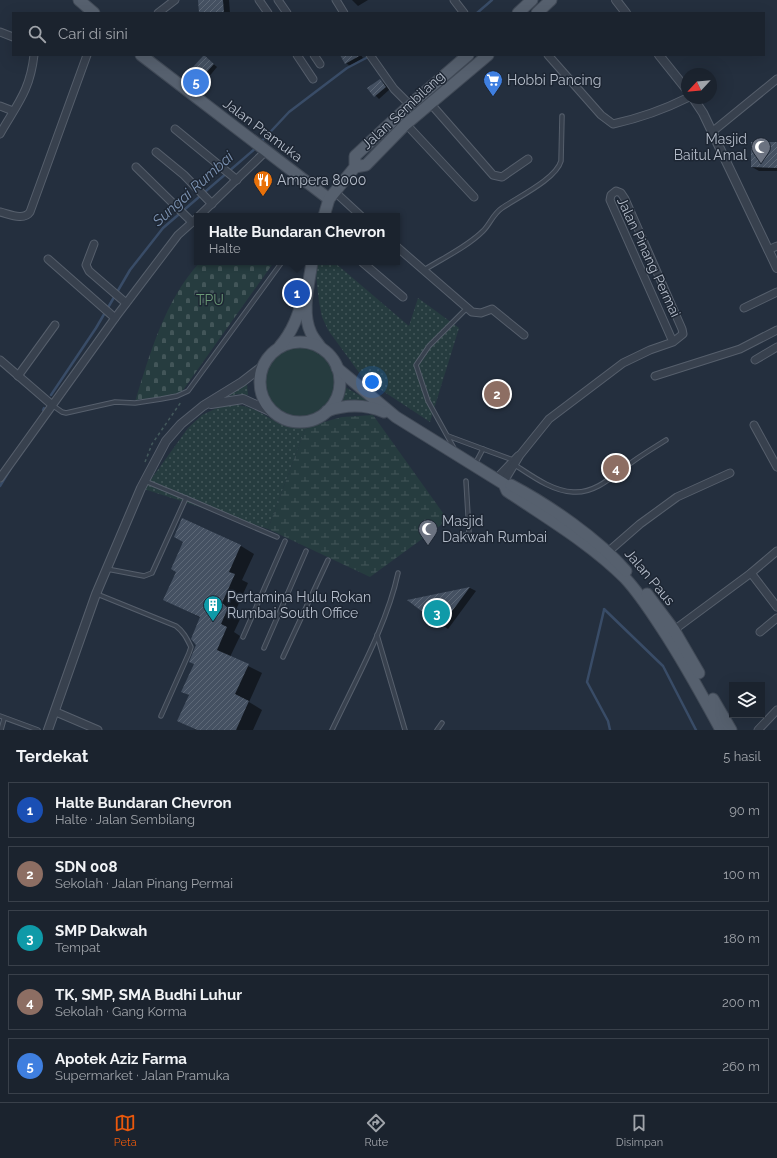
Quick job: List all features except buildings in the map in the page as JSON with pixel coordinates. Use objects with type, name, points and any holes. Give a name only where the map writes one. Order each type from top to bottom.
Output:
[{"type":"main road","points":[[79,0],[93,12]]},
{"type":"main road","points":[[519,12],[532,0]]},
{"type":"main road","points":[[538,12],[551,0]]},
{"type":"main road","name":"Jalan Pramuka","points":[[142,56],[251,140],[332,196]]},
{"type":"main road","name":"Jalan Sembilang","points":[[325,213],[332,196],[410,104],[467,56]]},
{"type":"main road","name":"Jalan Sembilang","points":[[359,163],[487,56]]},
{"type":"main road","points":[[310,274],[296,322],[288,336],[278,348],[270,354],[260,375],[260,386],[263,396],[274,413],[283,418],[300,422],[319,417],[327,411],[334,403],[338,392],[339,381],[337,368],[331,357],[322,349],[311,333],[307,319],[307,302],[312,265]]},
{"type":"main road","points":[[278,348],[299,342],[310,344],[322,349]]},
{"type":"main road","name":"Jalan Paus","points":[[337,368],[353,384],[396,417],[501,482],[511,485],[523,492],[609,551],[649,595],[674,630],[731,730]]},
{"type":"main road","name":"Jalan Paus","points":[[327,411],[342,406],[357,405],[375,409],[396,417]]},
{"type":"main road","name":"Jalan Paus","points":[[501,482],[507,491],[602,556],[643,599],[696,683],[721,730]]},
{"type":"street","points":[[159,12],[175,0]]},
{"type":"street","points":[[259,0],[267,12]]},
{"type":"street","points":[[278,0],[286,12]]},
{"type":"street","points":[[336,0],[343,12]]},
{"type":"street","points":[[454,0],[463,12]]},
{"type":"street","points":[[616,0],[625,12]]},
{"type":"street","points":[[0,32],[12,37]]},
{"type":"street","points":[[0,134],[13,111],[22,99],[32,75],[34,56]]},
{"type":"street","points":[[0,212],[22,217],[28,216],[87,56]]},
{"type":"street","points":[[297,56],[313,79]]},
{"type":"street","points":[[315,56],[320,64]]},
{"type":"street","points":[[549,56],[601,115],[613,124],[638,119],[681,101]]},
{"type":"street","points":[[660,56],[681,83]]},
{"type":"street","points":[[371,57],[394,88],[410,104]]},
{"type":"street","points":[[712,132],[777,80]]},
{"type":"street","points":[[430,103],[493,175],[502,177],[528,159]]},
{"type":"street","points":[[696,104],[712,132],[777,268]]},
{"type":"street","points":[[0,106],[13,111]]},
{"type":"street","points":[[406,124],[474,197]]},
{"type":"street","points":[[175,129],[234,177]]},
{"type":"street","points":[[202,213],[212,204],[234,177],[266,151]]},
{"type":"street","points":[[156,152],[184,175],[212,204]]},
{"type":"street","points":[[136,167],[185,215],[194,218]]},
{"type":"street","name":"Jalan Pinang Permai","points":[[616,191],[621,193],[625,199],[682,329],[682,337],[673,342],[638,262],[610,200],[611,195],[616,191]]},
{"type":"street","points":[[332,196],[358,213]]},
{"type":"street","points":[[0,478],[112,316],[126,303],[178,235],[194,221]]},
{"type":"street","points":[[94,244],[86,265],[89,271],[126,303]]},
{"type":"street","points":[[768,250],[777,246]]},
{"type":"street","points":[[400,250],[467,308],[477,313],[492,309],[524,335]]},
{"type":"street","points":[[638,262],[651,256]]},
{"type":"street","points":[[48,259],[112,316]]},
{"type":"street","points":[[366,265],[403,297]]},
{"type":"street","points":[[744,308],[777,292]]},
{"type":"street","points":[[18,376],[55,325]]},
{"type":"street","points":[[655,376],[734,351],[777,330]]},
{"type":"street","points":[[501,482],[520,455],[549,419],[623,363],[650,350],[673,342]]},
{"type":"street","points":[[754,360],[777,347]]},
{"type":"street","points":[[0,360],[51,404]]},
{"type":"street","points":[[48,730],[56,712],[96,594],[145,482],[166,441],[181,424],[202,406],[242,382],[264,364]]},
{"type":"street","points":[[202,406],[230,400],[243,399],[274,413]]},
{"type":"street","points":[[754,425],[777,467]]},
{"type":"street","points":[[609,551],[677,497],[730,473]]},
{"type":"street","points":[[674,630],[752,574],[777,551]]},
{"type":"street","points":[[752,574],[777,607]]},
{"type":"street","points":[[760,632],[777,618]]},
{"type":"street","points":[[758,730],[777,710]]},
{"type":"street","points":[[56,712],[98,730]]},
{"type":"lane","points":[[423,270],[484,230],[491,218],[503,208],[537,186],[559,168],[561,161],[562,116]]},
{"type":"lane","points":[[51,404],[62,412],[66,413],[115,402],[135,403],[161,399],[188,391],[280,265]]},
{"type":"lane","points":[[457,454],[428,401],[416,366],[429,346],[467,308]]},
{"type":"lane","points":[[448,436],[483,449],[514,463],[546,484],[574,492],[590,489],[609,480],[635,460],[666,440]]},
{"type":"lane","points":[[475,465],[483,449]]},
{"type":"lane","points":[[453,537],[467,536],[469,532],[466,481]]},
{"type":"lane","points":[[145,482],[277,537]]},
{"type":"lane","points":[[107,569],[144,576],[152,573],[186,498]]},
{"type":"lane","points":[[243,637],[285,541]]},
{"type":"lane","points":[[264,648],[306,551]]},
{"type":"lane","points":[[283,657],[328,560]]},
{"type":"lane","points":[[332,730],[376,635],[393,592],[398,573]]},
{"type":"lane","points":[[96,594],[176,626],[183,632],[191,647],[161,716]]},
{"type":"lane","points":[[376,635],[405,730]]},
{"type":"lane","points":[[0,716],[4,719],[38,730]]},
{"type":"lane","points":[[1,730],[4,719]]},
{"type":"lane","points":[[437,730],[442,723]]},
{"type":"green space","name":"TPU","points":[[198,265],[272,265],[181,393],[135,402],[160,328],[177,293]]},
{"type":"green space","points":[[318,265],[338,265],[409,326],[418,298],[459,328],[430,422],[363,378],[328,330],[322,317],[316,275]]},
{"type":"green space","points":[[300,346],[319,352],[329,362],[335,381],[329,400],[319,410],[300,416],[281,410],[271,400],[265,381],[271,362],[281,352]]},
{"type":"green space","points":[[247,384],[248,395],[237,394],[221,399]]},
{"type":"green space","points":[[345,387],[375,404],[355,400],[340,402]]},
{"type":"green space","points":[[221,406],[243,406],[259,412],[288,427],[306,427],[268,529],[144,489],[188,428],[202,415]]},
{"type":"green space","points":[[373,415],[448,520],[370,577],[268,529],[306,427],[342,417]]},
{"type":"waterway","name":"Sungai Rumbai","points":[[478,12],[492,0]]},
{"type":"waterway","name":"Sungai Rumbai","points":[[260,143],[289,112],[347,68],[370,56]]},
{"type":"waterway","name":"Sungai Rumbai","points":[[51,395],[96,328],[130,270],[163,228],[257,147]]},
{"type":"waterway","name":"Sungai Rumbai","points":[[0,486],[11,468]]},
{"type":"waterway","points":[[604,609],[663,666],[696,730]]},
{"type":"waterway","points":[[604,610],[587,682],[608,721],[610,730]]},
{"type":"place","name":"Apotek Aziz Farma","points":[[196,82]]},
{"type":"place","name":"Hobbi Pancing","points":[[493,97]]},
{"type":"place","name":"Masjid Baitul Amal","points":[[761,164]]},
{"type":"place","name":"Ampera 8000","points":[[263,197]]},
{"type":"place","name":"Halte Bundaran Chevron","points":[[297,293]]},
{"type":"place","name":"SDN 008","points":[[497,394]]},
{"type":"place","name":"TK, SMP, SMA Budhi Luhur","points":[[616,468]]},
{"type":"place","name":"Masjid Dakwah Rumbai","points":[[428,546]]},
{"type":"place","name":"SMP Dakwah","points":[[437,613]]},
{"type":"place","name":"Pertamina Hulu Rokan Rumbai South Office","points":[[213,622]]}]
